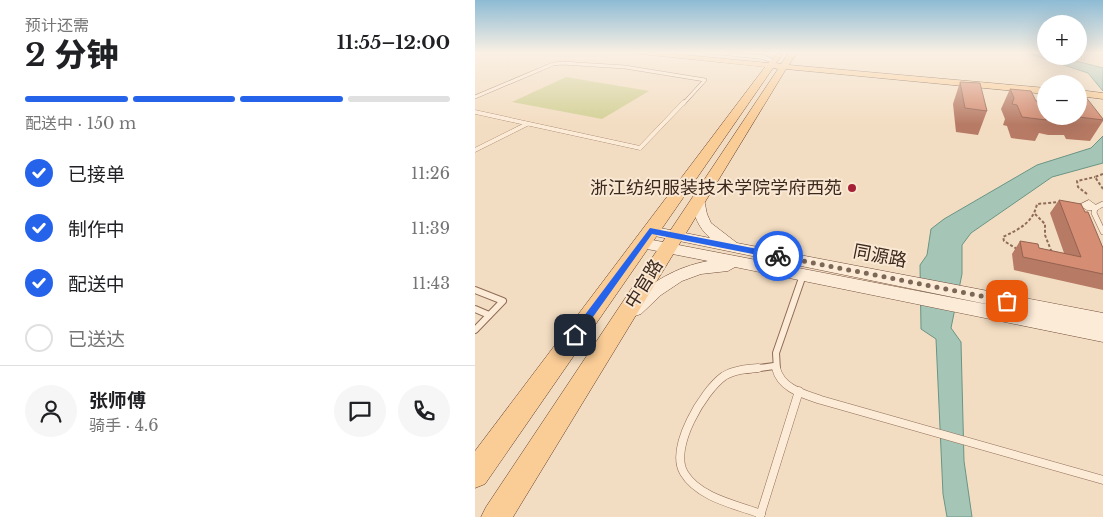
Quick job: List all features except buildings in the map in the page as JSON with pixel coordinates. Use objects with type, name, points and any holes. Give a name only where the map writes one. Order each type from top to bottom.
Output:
[{"type":"main road","name":"中官路","points":[[475,474],[646,237],[773,76]]},
{"type":"main road","name":"中官路","points":[[496,517],[777,76]]},
{"type":"main road","points":[[771,87],[795,76]]},
{"type":"main road","points":[[909,76],[1037,89]]},
{"type":"main road","points":[[941,76],[1037,83]]},
{"type":"main road","points":[[1087,89],[1103,88]]},
{"type":"street","points":[[698,199],[700,218],[709,229],[723,240],[755,259]]},
{"type":"street","name":"同源路","points":[[646,237],[755,259],[1103,320]]},
{"type":"street","name":"同源路","points":[[755,259],[803,275],[1103,334]]},
{"type":"street","points":[[617,328],[659,284],[696,268],[755,259]]},
{"type":"lane","points":[[475,96],[523,76]]},
{"type":"lane","points":[[475,112],[640,148],[705,80],[681,76]]},
{"type":"lane","points":[[475,150],[527,124]]},
{"type":"lane","points":[[1097,205],[1094,213],[1103,232]]},
{"type":"lane","points":[[803,275],[776,353],[774,366],[779,379],[799,392],[821,400],[1103,480]]},
{"type":"lane","points":[[475,290],[503,301],[475,330]]},
{"type":"lane","points":[[475,309],[489,315]]},
{"type":"lane","points":[[774,366],[760,370],[741,369],[724,376],[704,396],[688,425],[681,453],[683,472],[699,489],[760,516],[799,392]]},
{"type":"path","points":[[1097,205],[1092,198],[1078,188],[1076,183],[1078,180],[1103,174]]},
{"type":"path","points":[[1095,177],[1103,189]]},
{"type":"path","points":[[1022,251],[1012,247],[1004,241],[1003,237],[1025,226],[1035,214],[1036,206],[1041,203],[1061,202]]},
{"type":"path","points":[[1035,214],[1045,224],[1045,236],[1053,252],[1049,254]]},
{"type":"shaded area","points":[[1091,76],[1103,76],[1103,91]]},
{"type":"shaded area","points":[[566,77],[649,91],[602,119],[512,102]]},
{"type":"shaded area","points":[[1103,136],[1103,163],[1052,177],[971,233],[962,245],[962,274],[951,328],[961,342],[964,461],[972,517],[947,517],[943,494],[936,339],[921,329],[920,265],[927,255],[931,229],[944,219],[1037,165],[1091,148]]},
{"type":"way so far","points":[[778,256],[1007,301]]},
{"type":"place","name":"浙江纺织服装技术学院学府西苑","points":[[852,188]]},
{"type":"route","points":[[575,335],[650,231],[778,256]]}]
